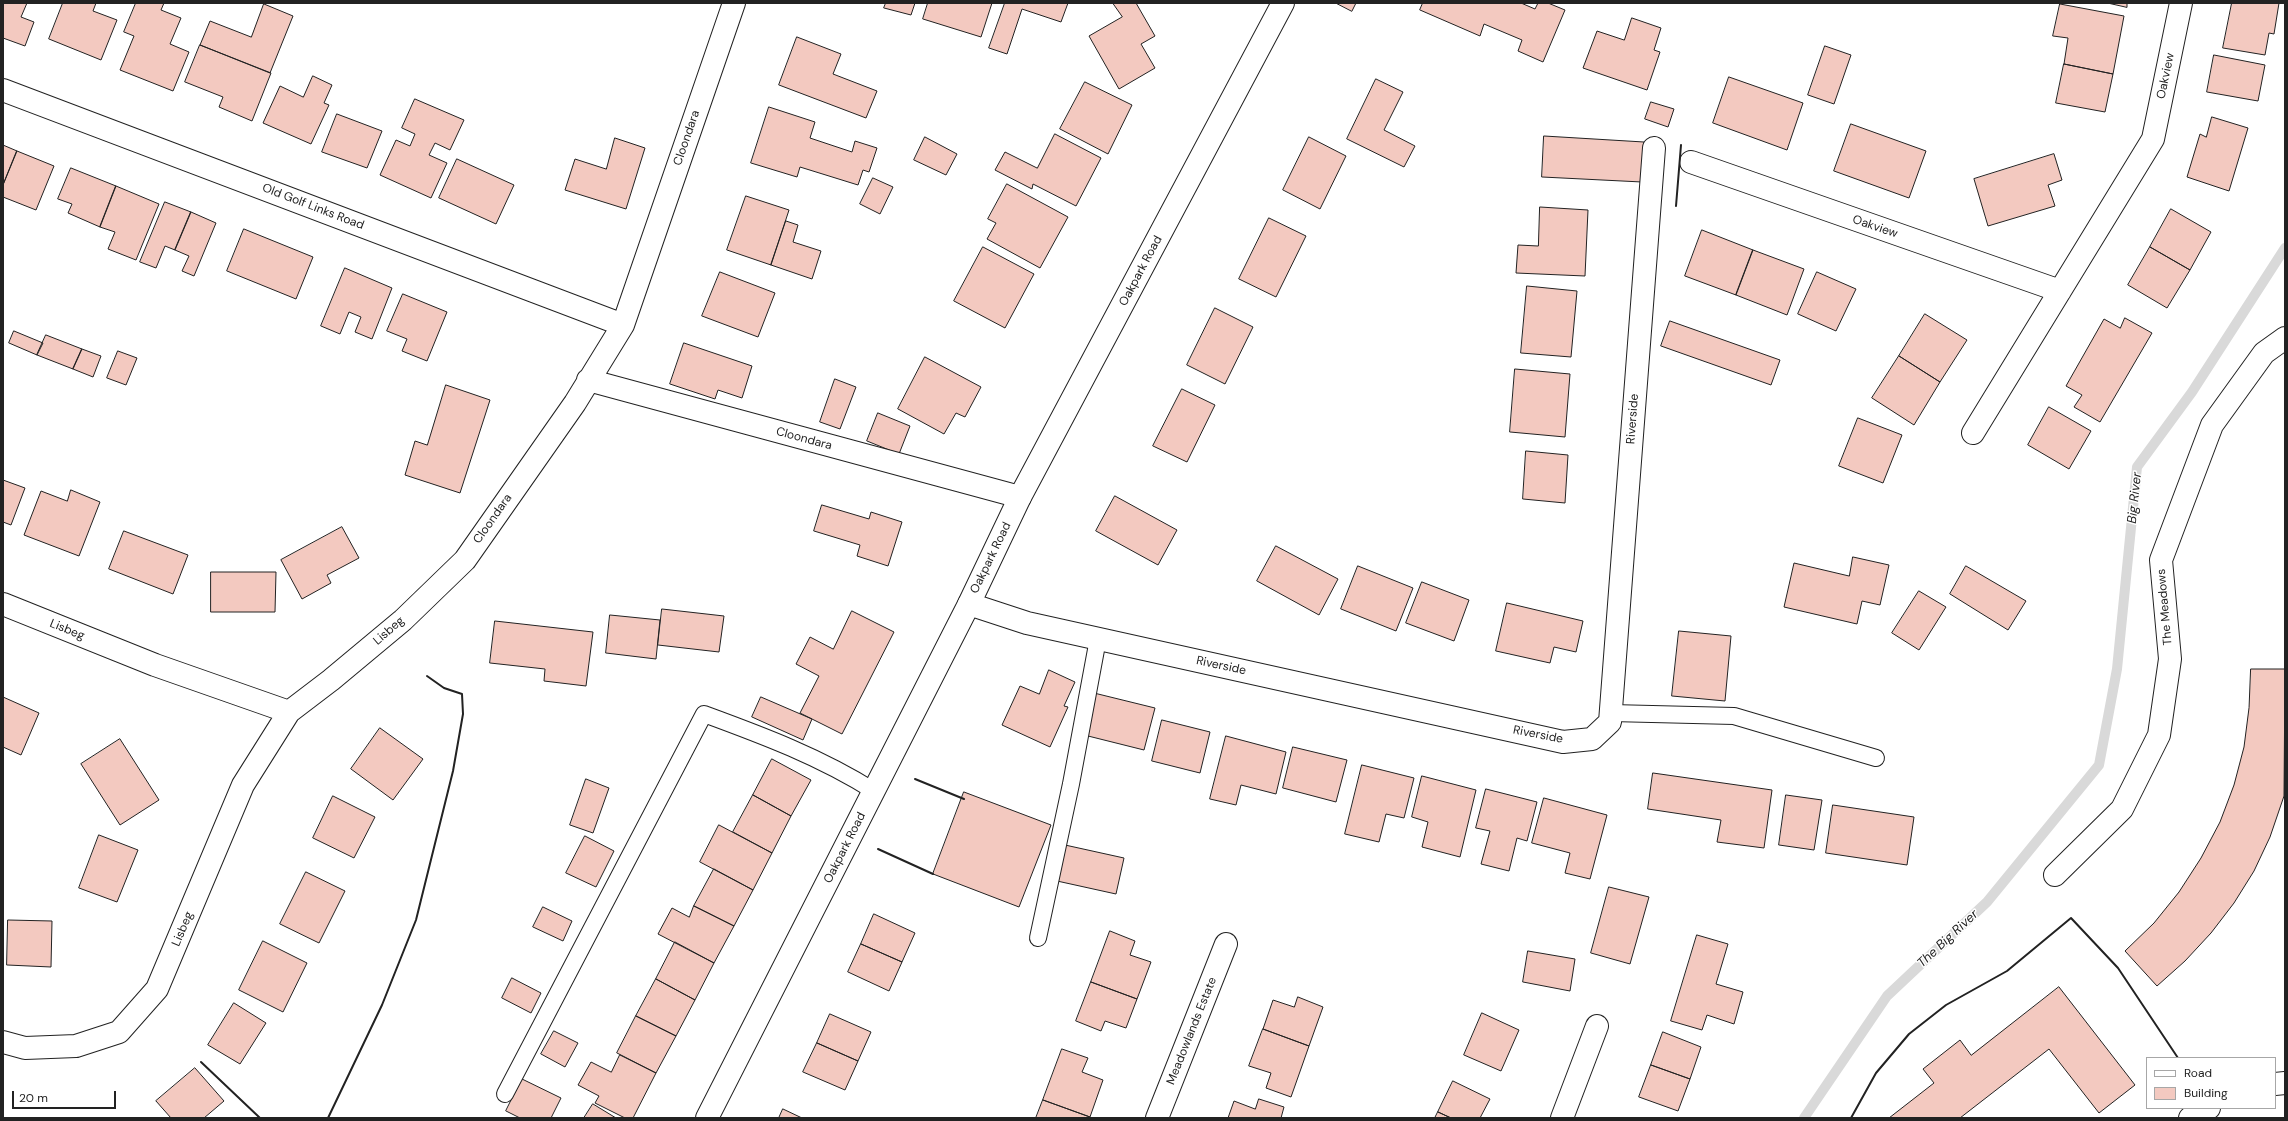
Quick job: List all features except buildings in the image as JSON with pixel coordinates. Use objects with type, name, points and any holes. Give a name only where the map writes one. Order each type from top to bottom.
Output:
[{"type":"street","name":"Cloondara","points":[[465,560],[575,403],[623,324],[734,3]]},
{"type":"street","name":"Oakpark Road","points":[[707,1118],[969,604],[1020,497],[1283,3]]},
{"type":"street","name":"Oakview","points":[[1973,434],[2153,138],[2181,3]]},
{"type":"street","name":"Old Golf Links Road","points":[[3,90],[623,324]]},
{"type":"street","name":"Riverside","points":[[969,604],[1027,623],[1563,742],[1592,739],[1610,722],[1611,713],[1654,148]]},
{"type":"street","name":"Oakview","points":[[1691,162],[2060,291]]},
{"type":"street","name":"The Meadows","points":[[2055,875],[2122,809],[2159,735],[2170,659],[2161,560],[2212,424],[2264,353],[2285,338]]},
{"type":"street","name":"Cloondara","points":[[588,380],[1020,497]]},
{"type":"street","name":"Lisbeg","points":[[3,1042],[25,1048],[76,1046],[119,1032],[157,989],[243,784],[289,712],[332,680],[403,620],[465,560]]},
{"type":"street","name":"Lisbeg","points":[[3,604],[155,665],[289,712]]},
{"type":"street","name":"Meadowlands Estate","points":[[1157,1118],[1226,944]]},
{"type":"street","points":[[1562,1118],[1597,1026]]},
{"type":"street","points":[[2190,1118],[2207,1109]]},
{"type":"lane","points":[[1038,938],[1071,784],[1098,639]]},
{"type":"lane","points":[[1611,713],[1734,716],[1876,758]]},
{"type":"lane","points":[[505,1094],[704,714],[767,737],[839,769],[874,791]]},
{"type":"waterway","name":"Big River","points":[[1804,1118],[1887,996],[1987,902],[2099,765],[2117,669],[2137,467],[2192,392],[2285,248]]},
{"type":"wall","points":[[1676,206],[1681,145]]},
{"type":"wall","points":[[328,1118],[382,1005],[416,920],[453,771],[463,714],[462,694],[444,688],[427,676]]},
{"type":"wall","points":[[915,779],[964,799]]},
{"type":"wall","points":[[878,849],[933,874]]},
{"type":"wall","points":[[1851,1118],[1876,1073],[1909,1034],[1946,1005],[2007,971],[2071,918],[2118,968],[2177,1057]]},
{"type":"wall","points":[[201,1062],[260,1118]]},
{"type":"water label","name":"The Big River","points":[[1948,939]]}]
